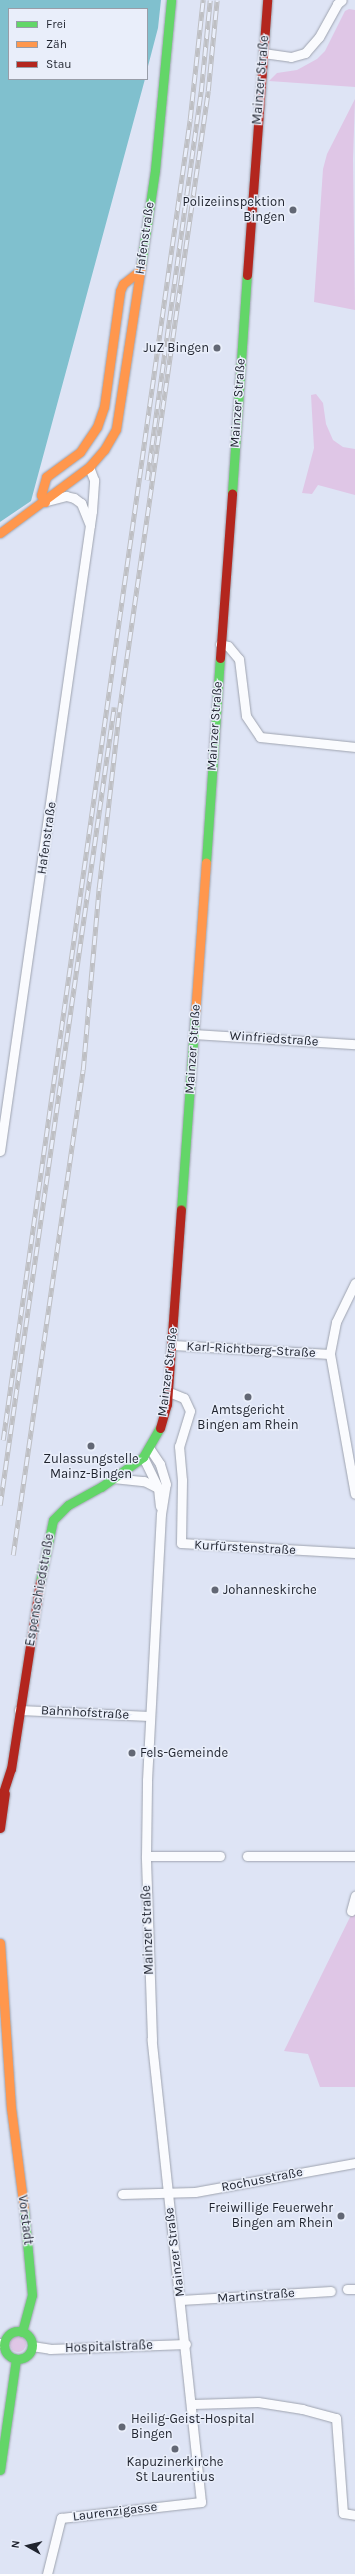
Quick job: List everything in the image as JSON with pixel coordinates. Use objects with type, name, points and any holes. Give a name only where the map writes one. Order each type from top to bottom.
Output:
[{"type":"main road","name":"Hafenstraße","points":[[0,533],[45,502],[88,467],[104,450],[117,423],[155,170],[171,0]]},
{"type":"main road","name":"Mainzer Straße","points":[[143,1457],[150,1449],[160,1429],[169,1392],[173,1345],[220,644],[267,0]]},
{"type":"main road","points":[[45,502],[41,495],[46,477],[80,452],[97,427],[104,407],[120,291],[123,284],[140,270]]},
{"type":"main road","name":"Espenschiedstraße","points":[[5,1791],[11,1769],[45,1550],[53,1520],[68,1505],[113,1478],[143,1457]]},
{"type":"main road","points":[[0,1802],[5,1791]]},
{"type":"main road","points":[[0,1828],[5,1791]]},
{"type":"main road","name":"Vorstadt","points":[[0,1943],[11,2108],[29,2248],[32,2295],[22,2332]]},
{"type":"main road","points":[[0,2059],[7,2043]]},
{"type":"main road","name":"Vorstadt","points":[[0,2086],[11,2108]]},
{"type":"main road","points":[[22,2332],[28,2336],[32,2346],[25,2357],[16,2359],[6,2352],[2,2343],[11,2333],[22,2332]]},
{"type":"main road","points":[[0,2470],[16,2359]]},
{"type":"street","points":[[263,53],[291,57],[305,53],[319,37],[336,4],[342,0]]},
{"type":"street","name":"Hafenstraße","points":[[0,1151],[90,525],[94,480],[88,467]]},
{"type":"street","name":"Hafenstraße","points":[[45,502],[66,496],[74,498],[80,504],[90,525]]},
{"type":"street","points":[[220,644],[228,646],[239,659],[246,716],[260,737],[355,747]]},
{"type":"street","name":"Winfriedstraße","points":[[194,1034],[355,1044]]},
{"type":"street","points":[[355,1283],[336,1322],[330,1354],[355,1494]]},
{"type":"street","name":"Karl-Richtberg-Straße","points":[[173,1345],[330,1354]]},
{"type":"street","name":"Kurfürstenstraße","points":[[169,1392],[184,1398],[190,1411],[179,1446],[182,1480],[181,1543],[355,1553]]},
{"type":"street","name":"Mainzer Straße","points":[[150,1449],[160,1464],[166,1484],[161,1514],[150,1716],[146,1856],[152,2040],[193,2404],[201,2502]]},
{"type":"street","name":"Mainzer Straße","points":[[143,1457],[158,1488],[161,1514]]},
{"type":"street","points":[[113,1478],[144,1481],[158,1488]]},
{"type":"street","name":"Bahnhofstraße","points":[[19,1710],[150,1716]]},
{"type":"street","points":[[146,1856],[220,1856]]},
{"type":"street","points":[[247,1856],[355,1856]]},
{"type":"street","points":[[351,1911],[355,1896]]},
{"type":"street","name":"Rochusstraße","points":[[122,2194],[195,2192],[355,2163]]},
{"type":"street","name":"Martinstraße","points":[[181,2300],[331,2291]]},
{"type":"street","name":"Hospitalstraße","points":[[32,2346],[50,2349],[186,2344]]},
{"type":"street","points":[[193,2404],[258,2402],[336,2418],[343,2513],[355,2515]]},
{"type":"street","name":"Laurenzigasse","points":[[47,2574],[61,2518],[201,2502]]},
{"type":"shaded area","points":[[349,9],[355,10],[355,87],[269,81],[277,73],[297,70],[317,59],[325,51],[345,11]]},
{"type":"shaded area","points":[[355,99],[353,159],[355,310],[314,302],[323,169],[327,154]]},
{"type":"shaded area","points":[[316,394],[323,403],[326,424],[333,440],[343,447],[355,449],[355,495],[318,485],[312,494],[302,493],[314,448],[311,395]]},
{"type":"shaded area","points":[[355,1907],[355,2087],[320,2087],[308,2054],[284,2051]]},
{"type":"shaded area","points":[[18,2336],[24,2338],[26,2344],[24,2350],[18,2352],[12,2350],[10,2344],[12,2338]]},
{"type":"water","points":[[0,0],[161,0],[158,28],[148,66],[148,8],[8,8],[8,80],[145,80],[31,501],[0,522]]},
{"type":"railway","points":[[3,1440],[190,119],[203,0]]},
{"type":"railway","points":[[147,480],[201,92],[210,0]]},
{"type":"railway","points":[[13,1555],[83,1070],[99,888],[119,712],[208,91],[217,0]]},
{"type":"railway","points":[[0,1505],[114,707]]},
{"type":"traffic: fast","points":[[141,265],[155,170],[171,0]]},
{"type":"traffic: fast","points":[[232,493],[247,275]]},
{"type":"traffic: fast","points":[[206,862],[220,658]]},
{"type":"traffic: fast","points":[[181,1210],[195,1015]]},
{"type":"traffic: fast","points":[[40,1582],[53,1520],[68,1505],[101,1487],[143,1457],[160,1428]]},
{"type":"traffic: fast","points":[[22,2332],[32,2295],[24,2209]]},
{"type":"traffic: fast","points":[[18,2331],[28,2335],[32,2345],[28,2355],[18,2359],[8,2355],[4,2345],[8,2335],[18,2331]]},
{"type":"traffic: fast","points":[[0,2470],[16,2359]]},
{"type":"traffic: slow","points":[[0,533],[89,467],[104,450],[116,429],[141,265]]},
{"type":"traffic: slow","points":[[45,502],[41,495],[46,477],[80,452],[97,427],[104,407],[120,291],[123,284],[140,270]]},
{"type":"traffic: slow","points":[[195,1015],[206,862]]},
{"type":"traffic: slow","points":[[0,1943],[11,2108],[24,2209]]},
{"type":"traffic: jam","points":[[247,275],[267,0]]},
{"type":"traffic: jam","points":[[220,658],[232,493]]},
{"type":"traffic: jam","points":[[160,1428],[167,1404],[181,1210]]},
{"type":"traffic: jam","points":[[0,1802],[11,1769],[40,1582]]},
{"type":"traffic: jam","points":[[0,1828],[5,1793]]},
{"type":"place","name":"Polizeiinspektion Bingen","points":[[293,210]]},
{"type":"place","name":"JuZ Bingen","points":[[217,348]]},
{"type":"place","name":"Amtsgericht Bingen am Rhein","points":[[248,1397]]},
{"type":"place","name":"Zulassungstelle Mainz-Bingen","points":[[91,1446]]},
{"type":"place","name":"Johanneskirche","points":[[215,1590]]},
{"type":"place","name":"Fels-Gemeinde","points":[[132,1753]]},
{"type":"place","name":"Freiwillige Feuerwehr Bingen am Rhein","points":[[341,2216]]},
{"type":"place","name":"Heilig-Geist-Hospital Bingen","points":[[122,2427]]},
{"type":"place","name":"Kapuzinerkirche St Laurentius","points":[[175,2449]]}]
